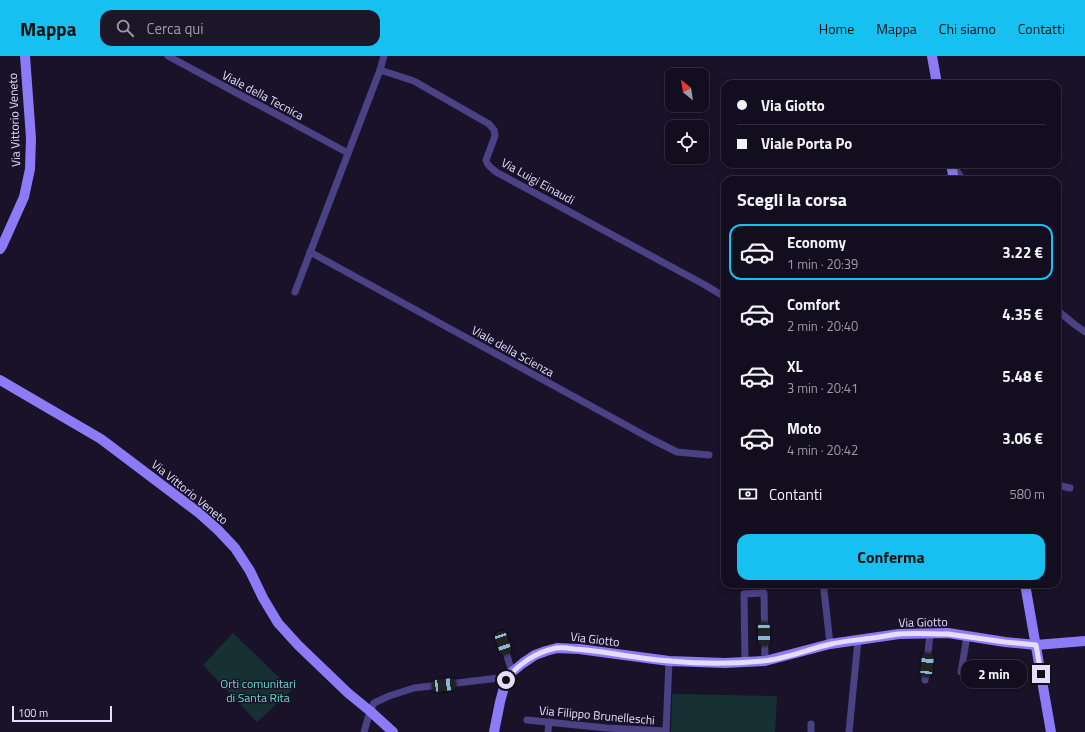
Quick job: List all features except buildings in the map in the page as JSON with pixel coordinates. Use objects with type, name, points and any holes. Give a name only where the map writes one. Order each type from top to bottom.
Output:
[{"type":"street","name":"Via Vittorio Veneto","points":[[0,249],[24,197],[30,169],[31,138],[25,56]]},
{"type":"street","name":"Viale della Tecnica","points":[[168,56],[348,153]]},
{"type":"street","points":[[295,292],[384,56]]},
{"type":"street","points":[[932,56],[936,80]]},
{"type":"street","name":"Via Luigi Einaudi","points":[[380,70],[414,81],[489,124],[494,130],[496,136],[486,160],[486,164],[496,172],[721,295]]},
{"type":"street","points":[[954,168],[961,176]]},
{"type":"street","name":"Viale della Scienza","points":[[310,252],[653,440],[677,452],[709,455]]},
{"type":"street","points":[[1061,313],[1085,332]]},
{"type":"street","name":"Via Vittorio Veneto","points":[[0,380],[100,439],[199,513],[218,530],[235,548],[250,571],[263,598],[278,623],[299,646],[348,693],[393,732]]},
{"type":"street","points":[[1061,486],[1070,488]]},
{"type":"street","points":[[1026,588],[1051,732]]},
{"type":"street","points":[[824,590],[830,644]]},
{"type":"street","points":[[745,662],[744,594],[764,593],[765,661]]},
{"type":"street","name":"Via Giotto","points":[[509,676],[523,663],[535,655],[557,648],[579,649],[669,661],[725,663],[765,661],[830,644],[899,634],[948,634],[1036,645],[1085,641]]},
{"type":"street","points":[[925,680],[930,634]]},
{"type":"street","points":[[961,672],[967,636]]},
{"type":"street","points":[[849,732],[858,640]]},
{"type":"street","points":[[494,732],[502,691],[509,676],[503,643]]},
{"type":"street","name":"Via Filippo Brunelleschi","points":[[527,720],[607,730],[666,732],[669,661]]},
{"type":"street","points":[[364,732],[374,703],[389,696],[414,688],[509,676]]},
{"type":"street","points":[[548,732],[549,722]]},
{"type":"street","points":[[811,724],[811,732]]},
{"type":"green space","name":"Orti comunitari di Santa Rita","points":[[233,633],[292,690],[257,722],[203,665]]},
{"type":"green space","points":[[672,694],[777,696],[775,732],[671,732]]},
{"type":"route","points":[[506,680],[512,672],[535,655],[557,648],[579,649],[669,661],[725,663],[765,661],[830,644],[899,634],[948,634],[1036,645],[1041,674]]}]
